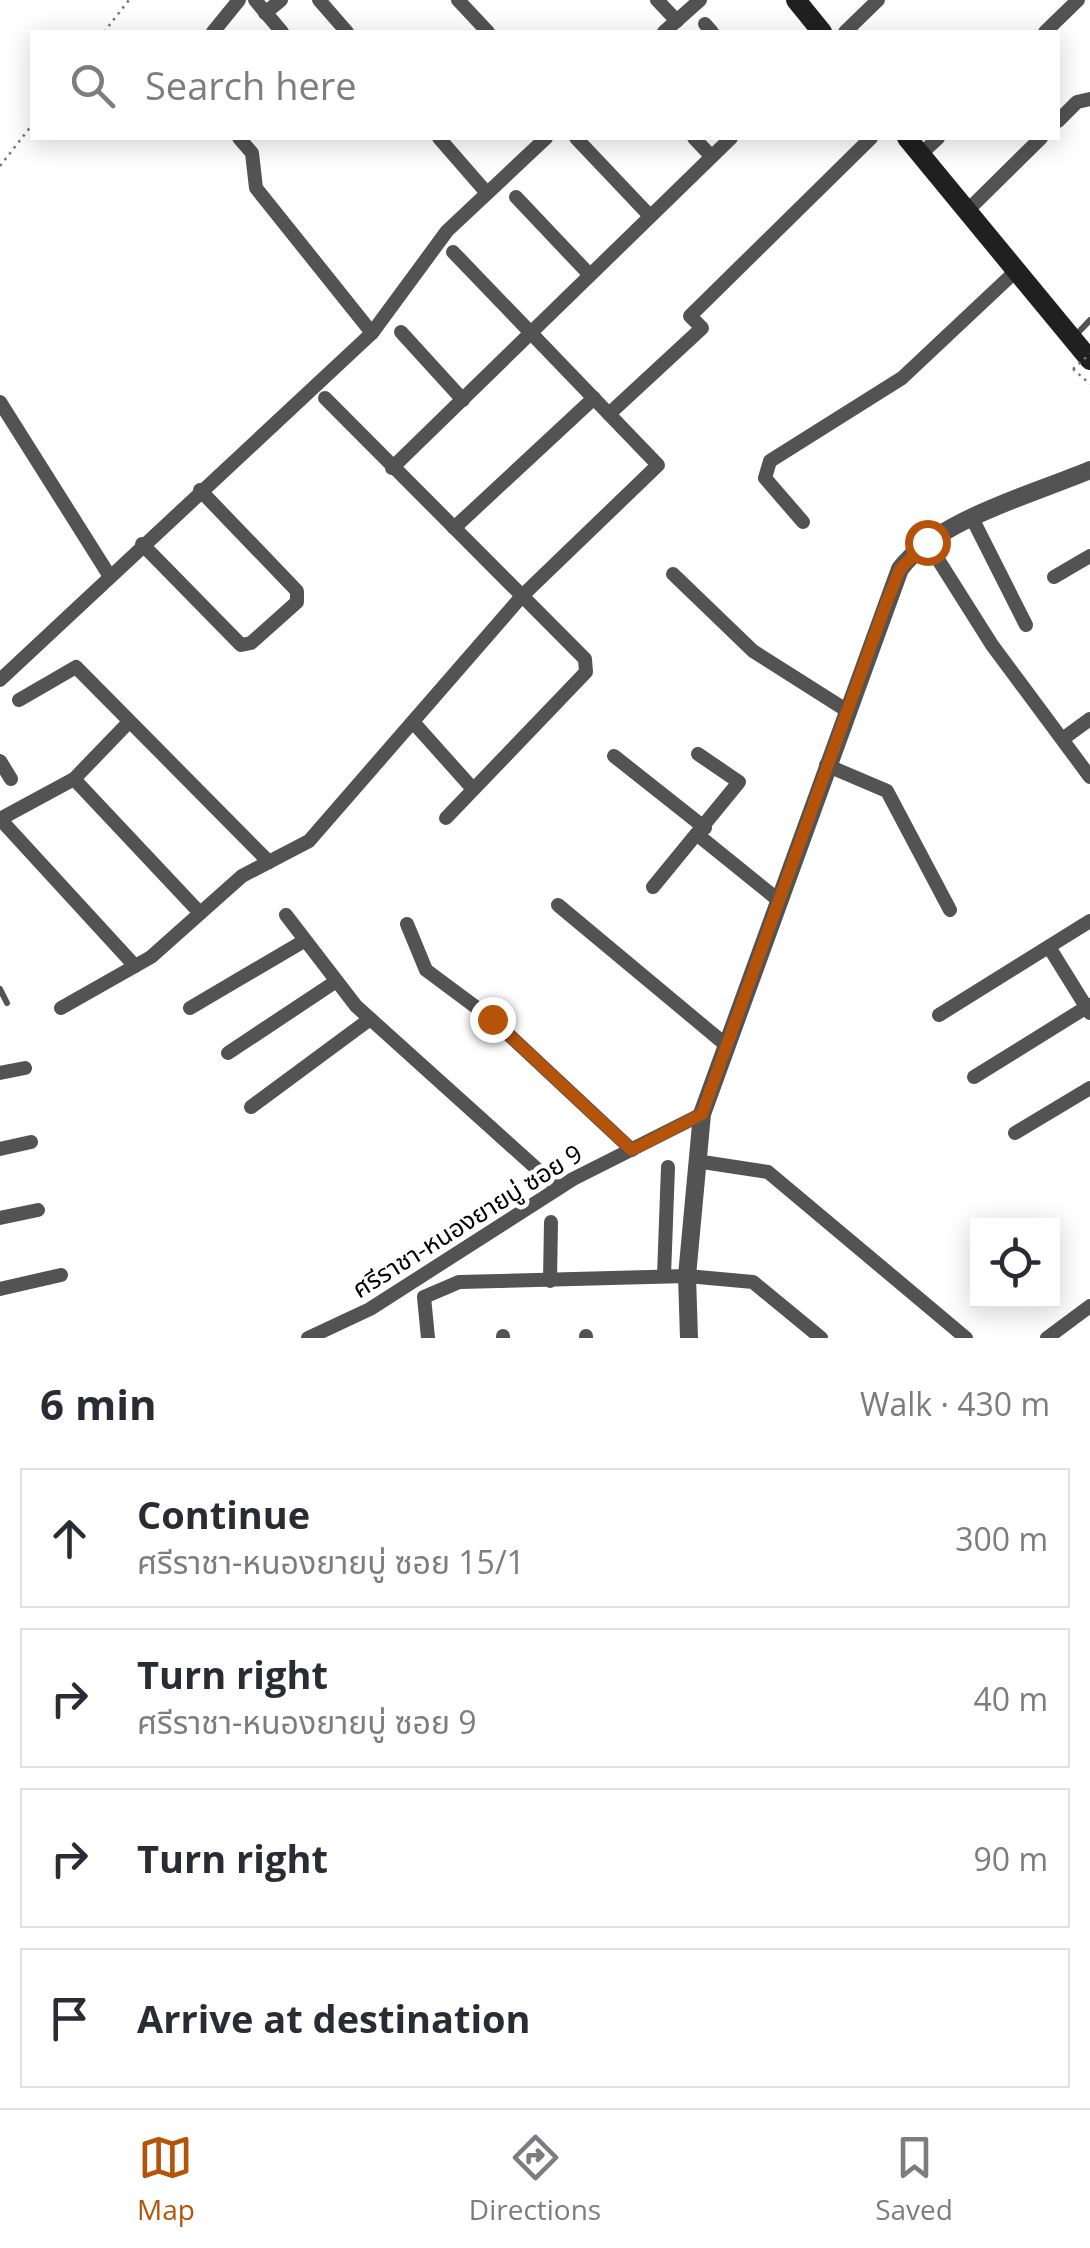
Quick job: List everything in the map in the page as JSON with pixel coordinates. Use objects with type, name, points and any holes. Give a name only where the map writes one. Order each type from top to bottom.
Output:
[{"type":"main road","points":[[796,0],[820,30]]},
{"type":"main road","points":[[914,146],[1018,269],[1072,338],[1084,361]]},
{"type":"street","points":[[214,30],[240,0]]},
{"type":"street","points":[[255,0],[280,30]]},
{"type":"street","points":[[265,12],[281,0]]},
{"type":"street","points":[[319,0],[346,30]]},
{"type":"street","points":[[458,0],[486,30]]},
{"type":"street","points":[[657,0],[677,21]]},
{"type":"street","points":[[666,30],[700,0]]},
{"type":"street","points":[[847,30],[878,0]]},
{"type":"street","points":[[1047,30],[1078,0]]},
{"type":"street","points":[[1060,119],[1077,102],[1090,99]]},
{"type":"street","points":[[241,140],[252,154],[256,188],[372,333]]},
{"type":"street","points":[[441,140],[486,192]]},
{"type":"street","points":[[0,680],[108,575],[372,333],[447,231],[544,140]]},
{"type":"street","points":[[578,140],[649,216]]},
{"type":"street","points":[[696,140],[711,156]]},
{"type":"street","points":[[392,468],[532,337],[588,272],[729,140]]},
{"type":"street","points":[[609,414],[702,328],[690,316],[869,140]]},
{"type":"street","points":[[968,210],[1039,140]]},
{"type":"street","points":[[516,197],[588,272]]},
{"type":"street","points":[[61,1008],[136,966],[242,876],[310,840],[522,596],[658,465],[453,252]]},
{"type":"street","points":[[803,522],[764,478],[770,462],[902,378],[1018,269]]},
{"type":"street","points":[[401,332],[463,400]]},
{"type":"street","points":[[325,398],[585,659],[586,672],[446,818]]},
{"type":"street","points":[[454,528],[594,398]]},
{"type":"street","points":[[0,402],[108,575]]},
{"type":"street","points":[[689,1338],[687,1276],[702,1114],[900,569],[927,542],[1090,470]]},
{"type":"street","points":[[142,544],[241,645],[251,643],[297,602],[297,591],[200,490]]},
{"type":"street","points":[[973,520],[1026,625]]},
{"type":"street","points":[[927,542],[992,645],[1090,777]]},
{"type":"street","points":[[1054,577],[1090,556]]},
{"type":"street","points":[[674,574],[753,651],[846,710]]},
{"type":"street","points":[[19,700],[76,667],[269,862]]},
{"type":"street","points":[[1064,738],[1090,719]]},
{"type":"street","points":[[412,722],[473,790]]},
{"type":"street","points":[[128,723],[74,779],[0,819],[136,966]]},
{"type":"street","points":[[652,887],[702,832],[739,782],[698,754]]},
{"type":"street","points":[[614,756],[777,899]]},
{"type":"street","points":[[0,761],[11,778]]},
{"type":"street","points":[[826,765],[887,791],[950,910]]},
{"type":"street","points":[[74,779],[200,913]]},
{"type":"street","points":[[558,905],[726,1044]]},
{"type":"street","points":[[286,916],[335,982],[370,1019],[558,1188]]},
{"type":"street","points":[[938,1015],[1090,921]]},
{"type":"street","points":[[407,924],[426,970],[492,1019],[632,1150]]},
{"type":"street","points":[[190,1008],[304,941]]},
{"type":"street","points":[[974,1077],[1089,1009],[1049,947]]},
{"type":"street","points":[[228,1053],[335,982]]},
{"type":"street","points":[[250,1107],[370,1019]]},
{"type":"street","points":[[0,1074],[24,1068]]},
{"type":"street","points":[[1015,1132],[1090,1088]]},
{"type":"street","name":"ศรีราชา-หนองยายบู่ ซอย 9","points":[[308,1338],[370,1309],[558,1188],[702,1114]]},
{"type":"street","points":[[0,1148],[31,1142]]},
{"type":"street","points":[[696,1161],[768,1172],[966,1338]]},
{"type":"street","points":[[664,1276],[668,1167]]},
{"type":"street","points":[[0,1218],[38,1210]]},
{"type":"street","points":[[550,1222],[550,1280]]},
{"type":"street","points":[[0,1289],[61,1274]]},
{"type":"street","points":[[428,1338],[424,1297],[459,1282],[687,1276],[753,1282],[821,1338]]},
{"type":"street","points":[[1047,1338],[1090,1306]]},
{"type":"lane","points":[[1072,338],[1090,320]]},
{"type":"lane","points":[[0,989],[6,1004]]},
{"type":"path","points":[[106,30],[129,0]]},
{"type":"path","points":[[0,166],[30,128]]},
{"type":"path","points":[[1084,361],[1090,384]]},
{"type":"route","points":[[492,1019],[632,1150],[702,1114],[886,604],[900,569],[916,548],[927,542]]}]
